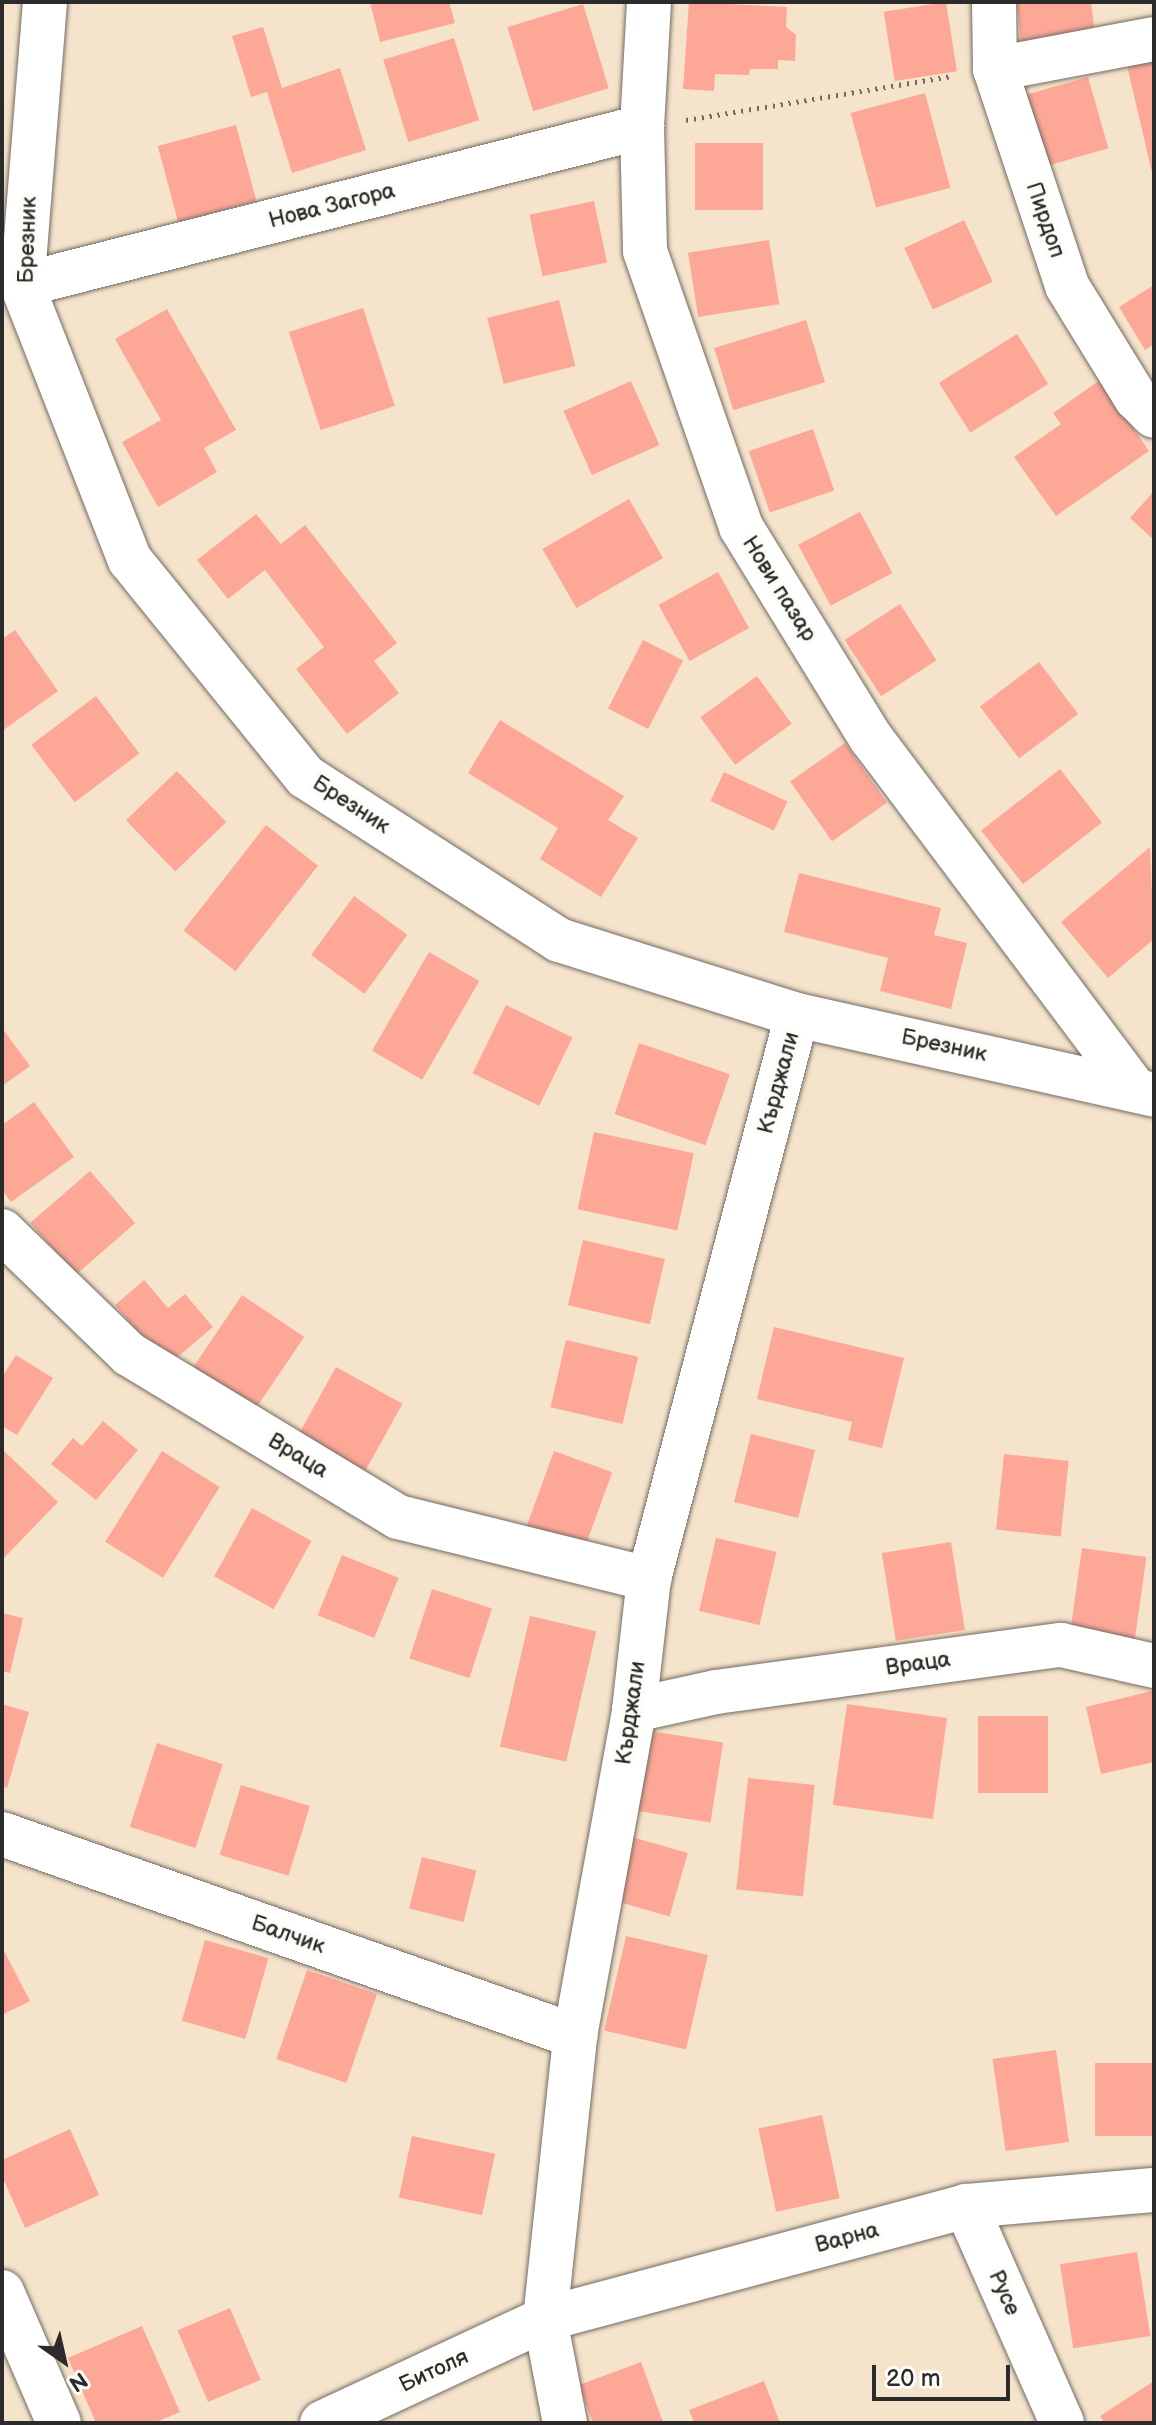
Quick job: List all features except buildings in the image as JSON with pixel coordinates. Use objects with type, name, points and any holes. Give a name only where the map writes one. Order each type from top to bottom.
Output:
[{"type":"street","name":"Брезник","points":[[45,2],[22,285],[130,560],[306,777],[559,940],[797,1015],[1145,1092]]},
{"type":"street","name":"Нови пазар","points":[[649,2],[642,127],[645,251],[741,527],[871,738],[1145,1092]]},
{"type":"street","name":"Пирдоп","points":[[994,2],[995,69],[1067,286],[1136,398],[1154,416]]},
{"type":"street","points":[[995,69],[1154,39]]},
{"type":"street","name":"Нова Загора","points":[[22,285],[642,127]]},
{"type":"street","name":"Кърджали","points":[[565,2423],[545,2319],[575,2036],[634,1710],[649,1579],[797,1015]]},
{"type":"street","name":"Враца","points":[[2,1231],[129,1354],[398,1517],[649,1579]]},
{"type":"street","name":"Враца","points":[[634,1710],[716,1692],[1061,1645],[1154,1666]]},
{"type":"street","name":"Балчик","points":[[2,1834],[575,2036]]},
{"type":"street","name":"Варна","points":[[545,2319],[966,2206],[1154,2190]]},
{"type":"street","name":"Русе","points":[[966,2206],[1062,2423]]},
{"type":"street","points":[[2,2292],[59,2423]]},
{"type":"street","name":"Битоля","points":[[322,2423],[545,2319]]},
{"type":"path","points":[[642,127],[995,69]]}]
